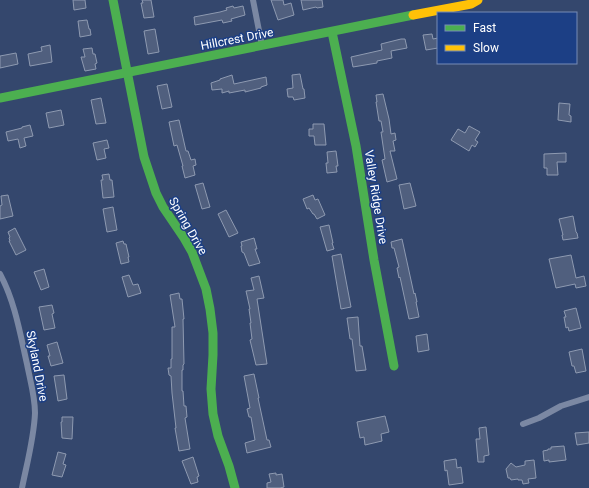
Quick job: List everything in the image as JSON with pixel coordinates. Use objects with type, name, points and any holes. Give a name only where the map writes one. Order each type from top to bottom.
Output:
[{"type":"street","name":"Spring Drive","points":[[113,0],[144,157],[151,180],[163,207],[192,252],[206,289],[213,333],[211,388],[213,414],[218,436],[235,488]]},
{"type":"street","points":[[253,0],[262,46]]},
{"type":"street","name":"Hillcrest Drive","points":[[0,98],[332,32],[468,4],[478,0]]},
{"type":"street","name":"Valley Ridge Drive","points":[[332,32],[356,146],[374,260],[394,366]]},
{"type":"street","name":"Skyland Drive","points":[[0,274],[7,287],[16,312],[35,411],[34,428],[22,488]]},
{"type":"street","points":[[523,424],[539,418],[561,406],[589,397]]},
{"type":"building","points":[[73,0],[85,0],[86,8],[74,10]]},
{"type":"building","points":[[142,0],[151,0],[154,17],[144,18],[141,3],[143,3]]},
{"type":"building","points":[[271,0],[283,0],[284,5],[291,3],[294,15],[278,20]]},
{"type":"building","points":[[301,0],[322,0],[323,7],[303,10]]},
{"type":"building","points":[[233,6],[234,8],[243,6],[245,15],[223,23],[222,20],[195,25],[194,17],[220,12]]},
{"type":"building","points":[[87,20],[91,35],[80,37],[78,21]]},
{"type":"building","points":[[155,29],[159,52],[148,54],[144,31]]},
{"type":"building","points":[[432,34],[433,39],[437,38],[437,48],[426,50],[423,35]]},
{"type":"building","points":[[405,39],[407,48],[391,51],[392,58],[377,61],[377,63],[353,67],[351,57],[382,50],[381,44]]},
{"type":"building","points":[[50,45],[52,62],[30,66],[28,54],[42,51],[41,47]]},
{"type":"building","points":[[92,48],[97,63],[95,64],[96,69],[85,71],[81,57],[85,57],[83,49]]},
{"type":"building","points":[[16,53],[18,64],[0,68],[0,56]]},
{"type":"building","points":[[300,74],[305,98],[294,100],[293,97],[288,97],[287,89],[293,88],[292,75]]},
{"type":"building","points":[[232,75],[234,84],[266,77],[267,85],[245,92],[245,90],[222,93],[222,89],[212,90],[211,83]]},
{"type":"building","points":[[167,84],[172,107],[162,109],[157,86]]},
{"type":"building","points":[[383,94],[391,134],[395,133],[396,140],[393,141],[395,151],[390,151],[397,179],[387,182],[382,160],[385,159],[381,132],[383,132],[381,121],[379,121],[376,102],[376,95]]},
{"type":"building","points":[[101,98],[106,123],[96,124],[91,100]]},
{"type":"building","points":[[559,103],[570,104],[569,115],[571,116],[571,122],[558,120]]},
{"type":"building","points":[[61,110],[64,125],[49,128],[46,113]]},
{"type":"building","points":[[179,120],[186,151],[188,151],[191,160],[195,159],[196,165],[193,166],[195,175],[185,178],[177,145],[174,146],[169,122]]},
{"type":"building","points":[[313,124],[324,124],[326,145],[315,145],[314,136],[309,136],[309,129],[313,129]]},
{"type":"building","points":[[30,125],[33,136],[24,138],[26,146],[20,148],[18,139],[8,141],[6,132]]},
{"type":"building","points":[[469,126],[480,132],[475,140],[478,142],[475,147],[472,145],[469,151],[451,140],[458,129],[465,133]]},
{"type":"building","points":[[107,140],[109,148],[104,149],[106,158],[97,160],[93,143]]},
{"type":"building","points":[[336,151],[338,166],[336,166],[337,172],[327,173],[327,152]]},
{"type":"building","points":[[566,153],[566,162],[557,162],[558,175],[547,175],[547,168],[544,168],[544,154]]},
{"type":"building","points":[[109,174],[110,180],[112,180],[114,197],[103,198],[101,180],[103,180],[102,175]]},
{"type":"building","points":[[203,183],[210,207],[202,209],[195,185]]},
{"type":"building","points":[[410,183],[416,206],[404,209],[399,185]]},
{"type":"building","points":[[8,195],[13,216],[0,219],[0,206],[2,205],[1,196]]},
{"type":"building","points":[[313,195],[315,200],[318,199],[325,215],[317,219],[309,208],[307,209],[303,199]]},
{"type":"building","points":[[113,207],[117,230],[107,232],[103,209]]},
{"type":"building","points":[[226,210],[238,233],[229,237],[218,214]]},
{"type":"building","points":[[573,216],[578,238],[563,240],[559,219]]},
{"type":"building","points":[[329,225],[334,249],[327,251],[320,227]]},
{"type":"building","points":[[15,228],[26,250],[16,255],[9,241],[10,237],[8,232]]},
{"type":"building","points":[[254,238],[257,249],[255,249],[260,263],[249,266],[244,253],[242,252],[241,242]]},
{"type":"building","points":[[402,239],[417,302],[419,317],[409,319],[397,268],[399,267],[391,242]]},
{"type":"building","points":[[123,241],[124,244],[126,244],[129,262],[121,264],[116,243]]},
{"type":"building","points":[[341,254],[351,307],[341,309],[332,256]]},
{"type":"building","points":[[571,255],[576,278],[584,276],[586,286],[576,288],[575,284],[556,288],[549,259]]},
{"type":"building","points":[[44,269],[49,287],[41,290],[34,272]]},
{"type":"building","points":[[129,275],[133,285],[138,284],[141,293],[128,297],[122,277]]},
{"type":"building","points":[[259,276],[264,298],[257,299],[267,364],[256,365],[250,340],[252,339],[250,309],[246,291],[254,290],[251,278]]},
{"type":"building","points":[[179,293],[180,299],[182,299],[184,319],[184,364],[182,370],[182,391],[184,406],[186,406],[187,417],[185,418],[190,449],[179,451],[175,428],[171,376],[169,375],[168,368],[171,368],[172,359],[172,327],[175,327],[170,295]]},
{"type":"building","points":[[52,305],[55,328],[44,330],[39,307]]},
{"type":"building","points":[[576,308],[581,328],[569,331],[568,327],[566,328],[564,317],[566,317],[564,311]]},
{"type":"building","points":[[358,317],[360,346],[362,346],[366,370],[356,371],[352,339],[350,339],[347,318]]},
{"type":"building","points":[[427,334],[429,350],[418,352],[416,336]]},
{"type":"building","points":[[57,342],[63,363],[51,366],[47,345]]},
{"type":"building","points":[[582,349],[586,371],[576,373],[574,366],[572,366],[569,352]]},
{"type":"building","points":[[254,374],[267,440],[269,440],[271,447],[247,453],[245,443],[255,440],[251,417],[249,417],[247,409],[250,408],[244,376]]},
{"type":"building","points":[[64,375],[67,399],[58,401],[54,376]]},
{"type":"building","points":[[385,416],[389,432],[381,434],[382,441],[365,445],[364,437],[360,438],[357,422]]},
{"type":"building","points":[[62,417],[73,417],[72,439],[62,438]]},
{"type":"building","points":[[486,427],[489,455],[484,456],[484,462],[478,462],[476,439],[480,439],[479,428]]},
{"type":"building","points":[[589,432],[589,443],[577,445],[575,433]]},
{"type":"building","points":[[564,446],[566,460],[549,462],[549,460],[544,461],[543,451],[551,449],[551,447]]},
{"type":"building","points":[[58,452],[66,454],[63,464],[66,465],[62,477],[52,475]]},
{"type":"building","points":[[193,457],[199,476],[197,477],[198,482],[191,484],[182,461]]},
{"type":"building","points":[[456,459],[457,468],[461,467],[463,483],[449,485],[444,461]]},
{"type":"building","points":[[534,460],[536,478],[528,479],[529,483],[523,484],[522,480],[511,480],[508,478],[506,469],[511,463],[516,467],[525,465],[525,461]]},
{"type":"building","points":[[276,473],[276,475],[282,474],[284,487],[267,488],[267,483],[271,482],[269,474]]},
{"type":"traffic: fast","points":[[113,0],[144,157],[156,193],[163,207],[192,252],[206,289],[213,333],[211,389],[213,414],[218,436],[235,488]]},
{"type":"traffic: fast","points":[[0,98],[413,15]]},
{"type":"traffic: fast","points":[[332,32],[356,146],[374,260],[394,366]]},
{"type":"traffic: slow","points":[[413,15],[471,4],[478,0]]}]
